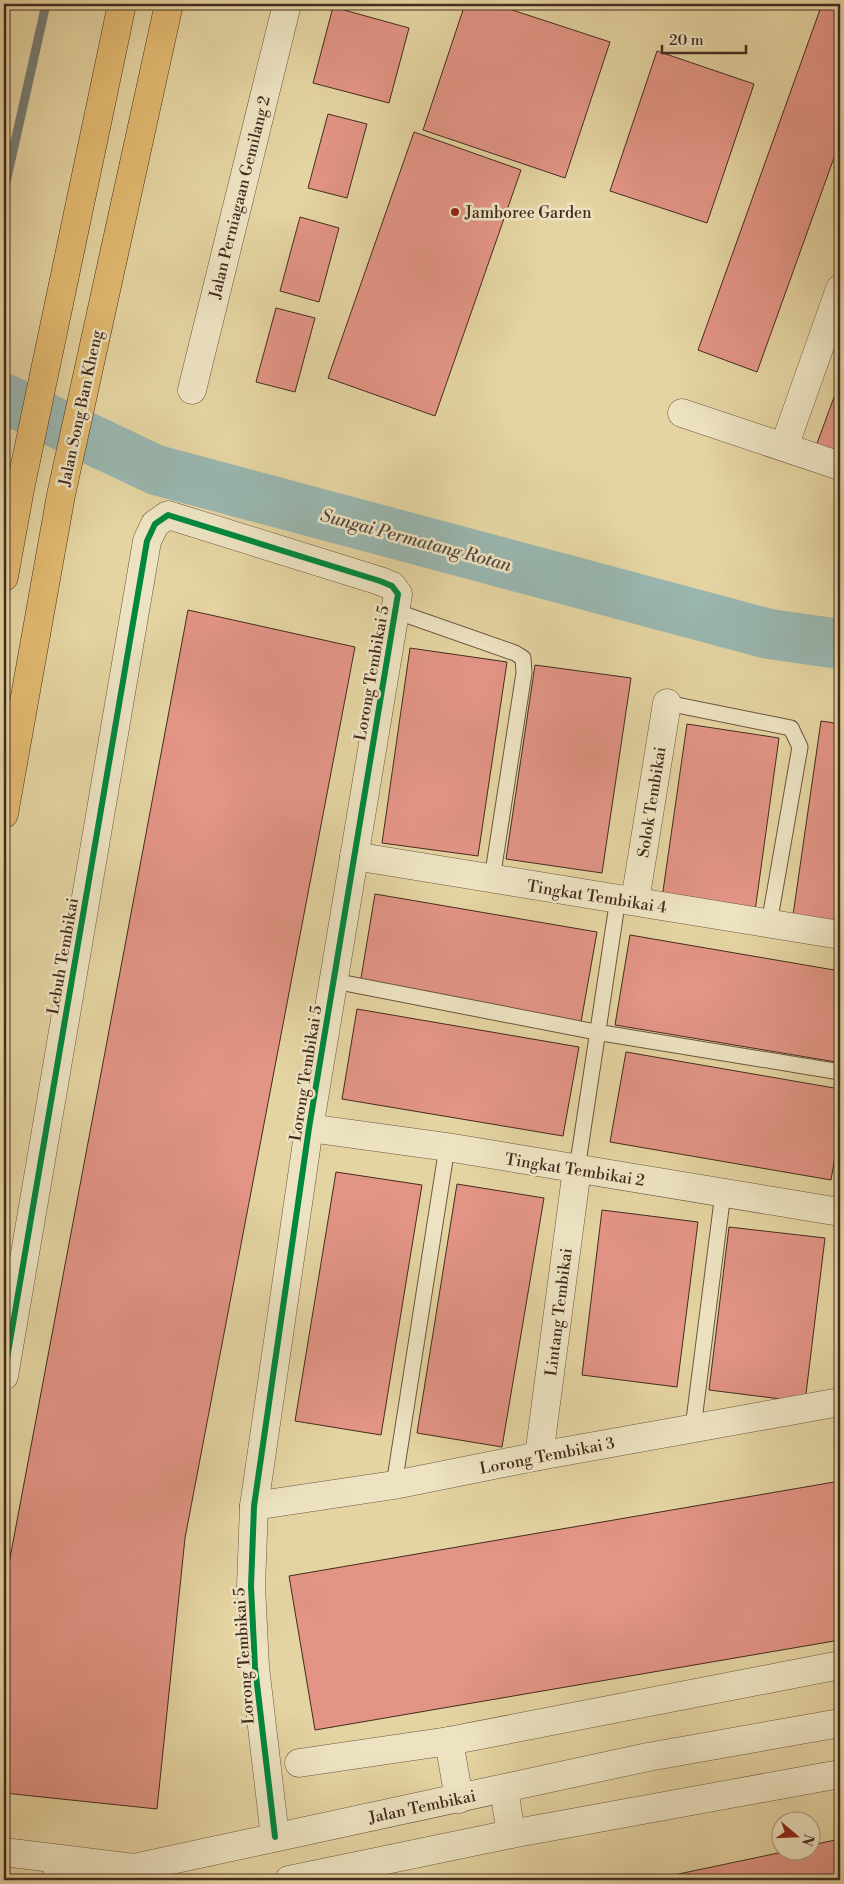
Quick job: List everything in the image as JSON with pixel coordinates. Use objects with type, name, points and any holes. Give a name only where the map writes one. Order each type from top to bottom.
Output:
[{"type":"main road","points":[[4,577],[20,489],[122,4]]},
{"type":"main road","name":"Jalan Song Ban Kheng","points":[[4,814],[61,495],[169,4]]},
{"type":"street","name":"Jalan Perniagaan Gemilang 2","points":[[192,390],[287,4]]},
{"type":"street","points":[[784,447],[840,289]]},
{"type":"street","points":[[682,413],[840,466]]},
{"type":"street","name":"Lorong Tembikai 5","points":[[147,541],[155,524],[168,515],[380,581],[392,586],[398,594],[309,1128],[254,1506],[251,1586],[255,1667],[275,1837]]},
{"type":"street","name":"Lebuh Tembikai","points":[[4,1376],[147,541]]},
{"type":"street","name":"Solok Tembikai","points":[[626,900],[667,703]]},
{"type":"street","name":"Tingkat Tembikai 4","points":[[354,856],[840,935]]},
{"type":"street","name":"Tingkat Tembikai 2","points":[[309,1128],[448,1147],[840,1212]]},
{"type":"street","name":"Lintang Tembikai","points":[[539,1456],[577,1169]]},
{"type":"street","name":"Lorong Tembikai 3","points":[[254,1506],[394,1485],[539,1456],[840,1402]]},
{"type":"street","points":[[299,1763],[449,1741],[840,1665]]},
{"type":"street","name":"Jalan Tembikai","points":[[4,1852],[58,1870],[134,1868],[648,1757],[840,1723]]},
{"type":"street","points":[[449,1741],[459,1799]]},
{"type":"street","points":[[289,1880],[511,1834],[840,1774]]},
{"type":"street","points":[[504,1789],[511,1834]]},
{"type":"lane","points":[[396,611],[515,653],[523,658],[524,673],[492,879]]},
{"type":"lane","points":[[667,703],[791,728],[800,747],[769,924]]},
{"type":"lane","points":[[577,1169],[596,1032],[626,900]]},
{"type":"lane","points":[[334,981],[596,1032],[840,1072]]},
{"type":"lane","points":[[394,1485],[448,1147]]},
{"type":"lane","points":[[693,1428],[723,1193]]},
{"type":"building","points":[[465,4],[494,4],[610,42],[565,178],[423,130]]},
{"type":"building","points":[[822,4],[840,4],[840,141],[757,372],[698,350]]},
{"type":"building","points":[[333,7],[409,28],[389,103],[313,83]]},
{"type":"building","points":[[657,51],[754,84],[707,223],[610,191]]},
{"type":"building","points":[[328,114],[367,124],[347,198],[308,188]]},
{"type":"building","points":[[414,132],[521,170],[435,416],[328,378]]},
{"type":"building","points":[[300,217],[339,228],[319,302],[280,291]]},
{"type":"building","points":[[276,308],[315,318],[295,392],[256,382]]},
{"type":"building","points":[[840,381],[840,456],[816,446]]},
{"type":"building","points":[[188,610],[355,647],[185,1538],[157,1809],[4,1793],[4,1590]]},
{"type":"building","points":[[410,648],[507,662],[478,856],[382,843]]},
{"type":"building","points":[[535,665],[631,678],[602,873],[506,859]]},
{"type":"building","points":[[821,721],[840,724],[840,922],[793,915]]},
{"type":"building","points":[[687,724],[779,738],[755,911],[662,898]]},
{"type":"building","points":[[375,894],[597,932],[581,1022],[360,984]]},
{"type":"building","points":[[630,935],[840,971],[840,1038],[836,1062],[615,1025]]},
{"type":"building","points":[[357,1009],[579,1047],[563,1136],[342,1099]]},
{"type":"building","points":[[626,1052],[840,1089],[840,1127],[831,1180],[610,1142]]},
{"type":"building","points":[[336,1172],[422,1185],[381,1435],[295,1421]]},
{"type":"building","points":[[457,1184],[544,1198],[502,1447],[417,1433]]},
{"type":"building","points":[[602,1210],[698,1222],[677,1387],[582,1375]]},
{"type":"building","points":[[729,1227],[825,1238],[805,1402],[709,1390]]},
{"type":"building","points":[[840,1481],[840,1640],[315,1730],[289,1576]]},
{"type":"building","points":[[840,1839],[840,1880],[650,1880],[772,1854],[772,1862],[822,1862],[822,1843]]},
{"type":"waterway","points":[[4,191],[46,4]]},
{"type":"waterway","name":"Sungai Permatang Rotan","points":[[4,398],[156,470],[769,634],[840,644]]},
{"type":"cycle path","points":[[4,1376],[147,541],[155,524],[168,515],[392,586],[398,594],[309,1128],[254,1506],[251,1586],[255,1667],[275,1837]]},
{"type":"place","name":"Jamboree Garden","points":[[455,212]]}]
